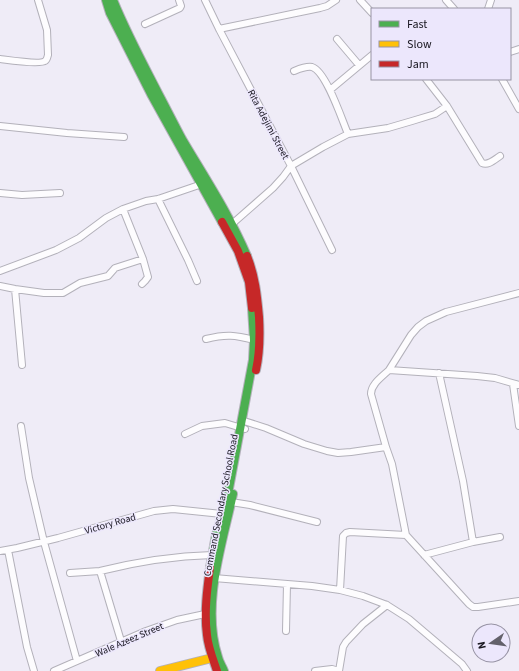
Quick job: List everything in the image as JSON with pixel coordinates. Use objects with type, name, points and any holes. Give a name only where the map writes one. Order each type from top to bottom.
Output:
[{"type":"main road","points":[[106,0],[110,13],[151,94],[202,184],[210,192],[232,224],[254,278],[258,304],[256,344]]},
{"type":"main road","points":[[113,0],[131,42],[210,192],[238,251],[249,282],[256,344]]},
{"type":"main road","name":"Command Secondary School Road","points":[[217,671],[208,643],[206,629],[205,614],[208,578],[243,424],[256,360],[256,344]]},
{"type":"main road","name":"Command Secondary School Road","points":[[224,671],[218,658],[212,629],[214,578],[231,502],[243,424]]},
{"type":"main road","points":[[160,671],[212,658]]},
{"type":"street","points":[[0,59],[27,62],[40,62],[47,59],[46,30],[38,0]]},
{"type":"street","points":[[145,24],[180,8],[181,6],[179,0]]},
{"type":"street","name":"Rita Adejimi Street","points":[[205,0],[291,166],[332,250]]},
{"type":"street","points":[[219,29],[320,8],[336,0]]},
{"type":"street","points":[[360,0],[371,12]]},
{"type":"street","points":[[446,0],[453,8]]},
{"type":"street","points":[[337,39],[359,65]]},
{"type":"street","points":[[330,90],[371,56]]},
{"type":"street","points":[[294,71],[306,67],[311,67],[317,70],[330,90],[348,134]]},
{"type":"street","points":[[427,80],[447,106],[482,163],[487,164],[500,156]]},
{"type":"street","points":[[503,80],[519,109]]},
{"type":"street","points":[[232,224],[274,188],[291,166],[323,147],[348,134],[388,128],[435,114],[447,106]]},
{"type":"street","points":[[0,126],[124,137]]},
{"type":"street","points":[[0,271],[56,250],[79,238],[106,218],[123,209],[202,184]]},
{"type":"street","points":[[0,193],[22,195],[60,193]]},
{"type":"street","points":[[158,199],[197,281]]},
{"type":"street","points":[[123,209],[143,259],[148,277],[142,284]]},
{"type":"street","points":[[0,286],[44,293],[63,293],[80,283],[108,276],[118,266],[143,259]]},
{"type":"street","points":[[15,289],[22,365]]},
{"type":"street","points":[[519,293],[446,312],[426,321],[411,335],[389,370],[372,386],[371,390],[392,464],[406,535],[473,607],[519,601]]},
{"type":"street","points":[[206,339],[239,336],[256,344]]},
{"type":"street","points":[[389,370],[477,376],[495,378],[516,384],[519,426]]},
{"type":"street","points":[[439,373],[463,481],[472,542]]},
{"type":"street","points":[[185,434],[202,426],[225,423],[243,424],[266,428],[304,444],[338,453],[386,447]]},
{"type":"street","points":[[21,426],[30,478],[44,542],[76,661]]},
{"type":"street","points":[[231,502],[317,522]]},
{"type":"street","name":"Victory Road","points":[[0,551],[44,542],[154,510],[173,509],[222,514]]},
{"type":"street","points":[[340,590],[344,536],[346,533],[406,535]]},
{"type":"street","points":[[424,556],[472,542],[500,537]]},
{"type":"street","points":[[8,550],[27,647],[34,671]]},
{"type":"street","points":[[70,574],[100,571],[165,558],[212,555]]},
{"type":"street","points":[[100,571],[121,641]]},
{"type":"street","points":[[214,578],[312,586],[340,590],[363,596],[386,605],[409,619],[462,664],[468,671]]},
{"type":"street","points":[[286,631],[287,584]]},
{"type":"street","points":[[315,671],[332,669],[339,671],[343,647],[346,642],[363,624],[386,605]]},
{"type":"street","name":"Wale Azeez Street","points":[[54,671],[146,631],[170,622],[205,614]]},
{"type":"traffic: fast","points":[[106,0],[110,13],[151,94],[222,222]]},
{"type":"traffic: fast","points":[[113,0],[134,47],[179,133],[225,211],[247,256]]},
{"type":"traffic: fast","points":[[210,568],[216,535],[227,499],[253,360],[254,340],[252,308]]},
{"type":"traffic: fast","points":[[224,671],[218,659],[213,637],[212,596],[219,555],[233,494]]},
{"type":"traffic: slow","points":[[160,671],[212,658]]},
{"type":"traffic: jam","points":[[222,222],[238,251],[249,282],[252,308]]},
{"type":"traffic: jam","points":[[247,256],[254,278],[259,317],[260,330],[256,370]]},
{"type":"traffic: jam","points":[[210,568],[206,602],[206,627],[208,644],[217,671]]}]
